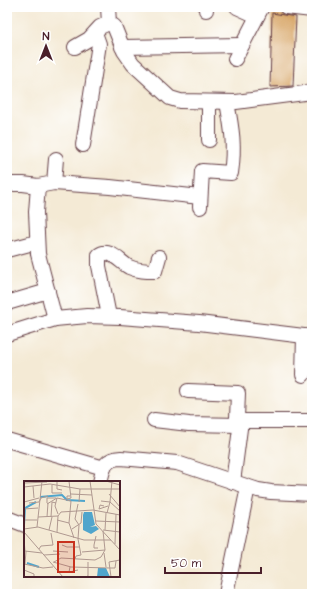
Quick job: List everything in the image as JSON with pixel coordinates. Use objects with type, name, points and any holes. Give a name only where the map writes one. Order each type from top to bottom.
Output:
[{"type":"street","points":[[108,7],[109,23]]},
{"type":"street","points":[[235,59],[259,12],[237,7]]},
{"type":"street","points":[[286,7],[312,10]]},
{"type":"street","points":[[75,47],[95,34],[100,27],[109,23]]},
{"type":"street","points":[[109,23],[114,26],[122,47],[133,64],[170,98],[180,101],[227,102],[257,100],[312,92]]},
{"type":"street","points":[[83,145],[99,44],[95,34]]},
{"type":"street","points":[[122,47],[242,45]]},
{"type":"street","points":[[209,102],[209,140]]},
{"type":"street","points":[[7,184],[38,186],[54,183],[110,187],[200,202],[202,171],[231,173],[234,155],[233,136],[227,102]]},
{"type":"street","points":[[54,183],[56,159]]},
{"type":"street","points":[[38,186],[36,212],[38,254],[55,319]]},
{"type":"street","points":[[7,250],[37,242]]},
{"type":"street","points":[[109,316],[98,266],[99,255],[102,252],[109,253],[130,267],[141,271],[155,271],[159,257]]},
{"type":"street","points":[[7,303],[48,291]]},
{"type":"street","points":[[7,334],[55,319],[87,316],[109,316],[198,323],[308,336],[303,375]]},
{"type":"street","points":[[188,391],[238,393],[237,418],[240,423],[233,482]]},
{"type":"street","points":[[154,420],[189,424],[311,421]]},
{"type":"street","points":[[7,440],[104,468]]},
{"type":"street","points":[[100,481],[104,468],[108,461],[113,458],[156,460],[177,463],[248,487],[271,492],[312,494]]},
{"type":"street","points":[[226,594],[248,487]]},
{"type":"street","points":[[7,518],[24,525]]},
{"type":"building","points":[[272,13],[296,17],[293,86],[270,87]]}]
